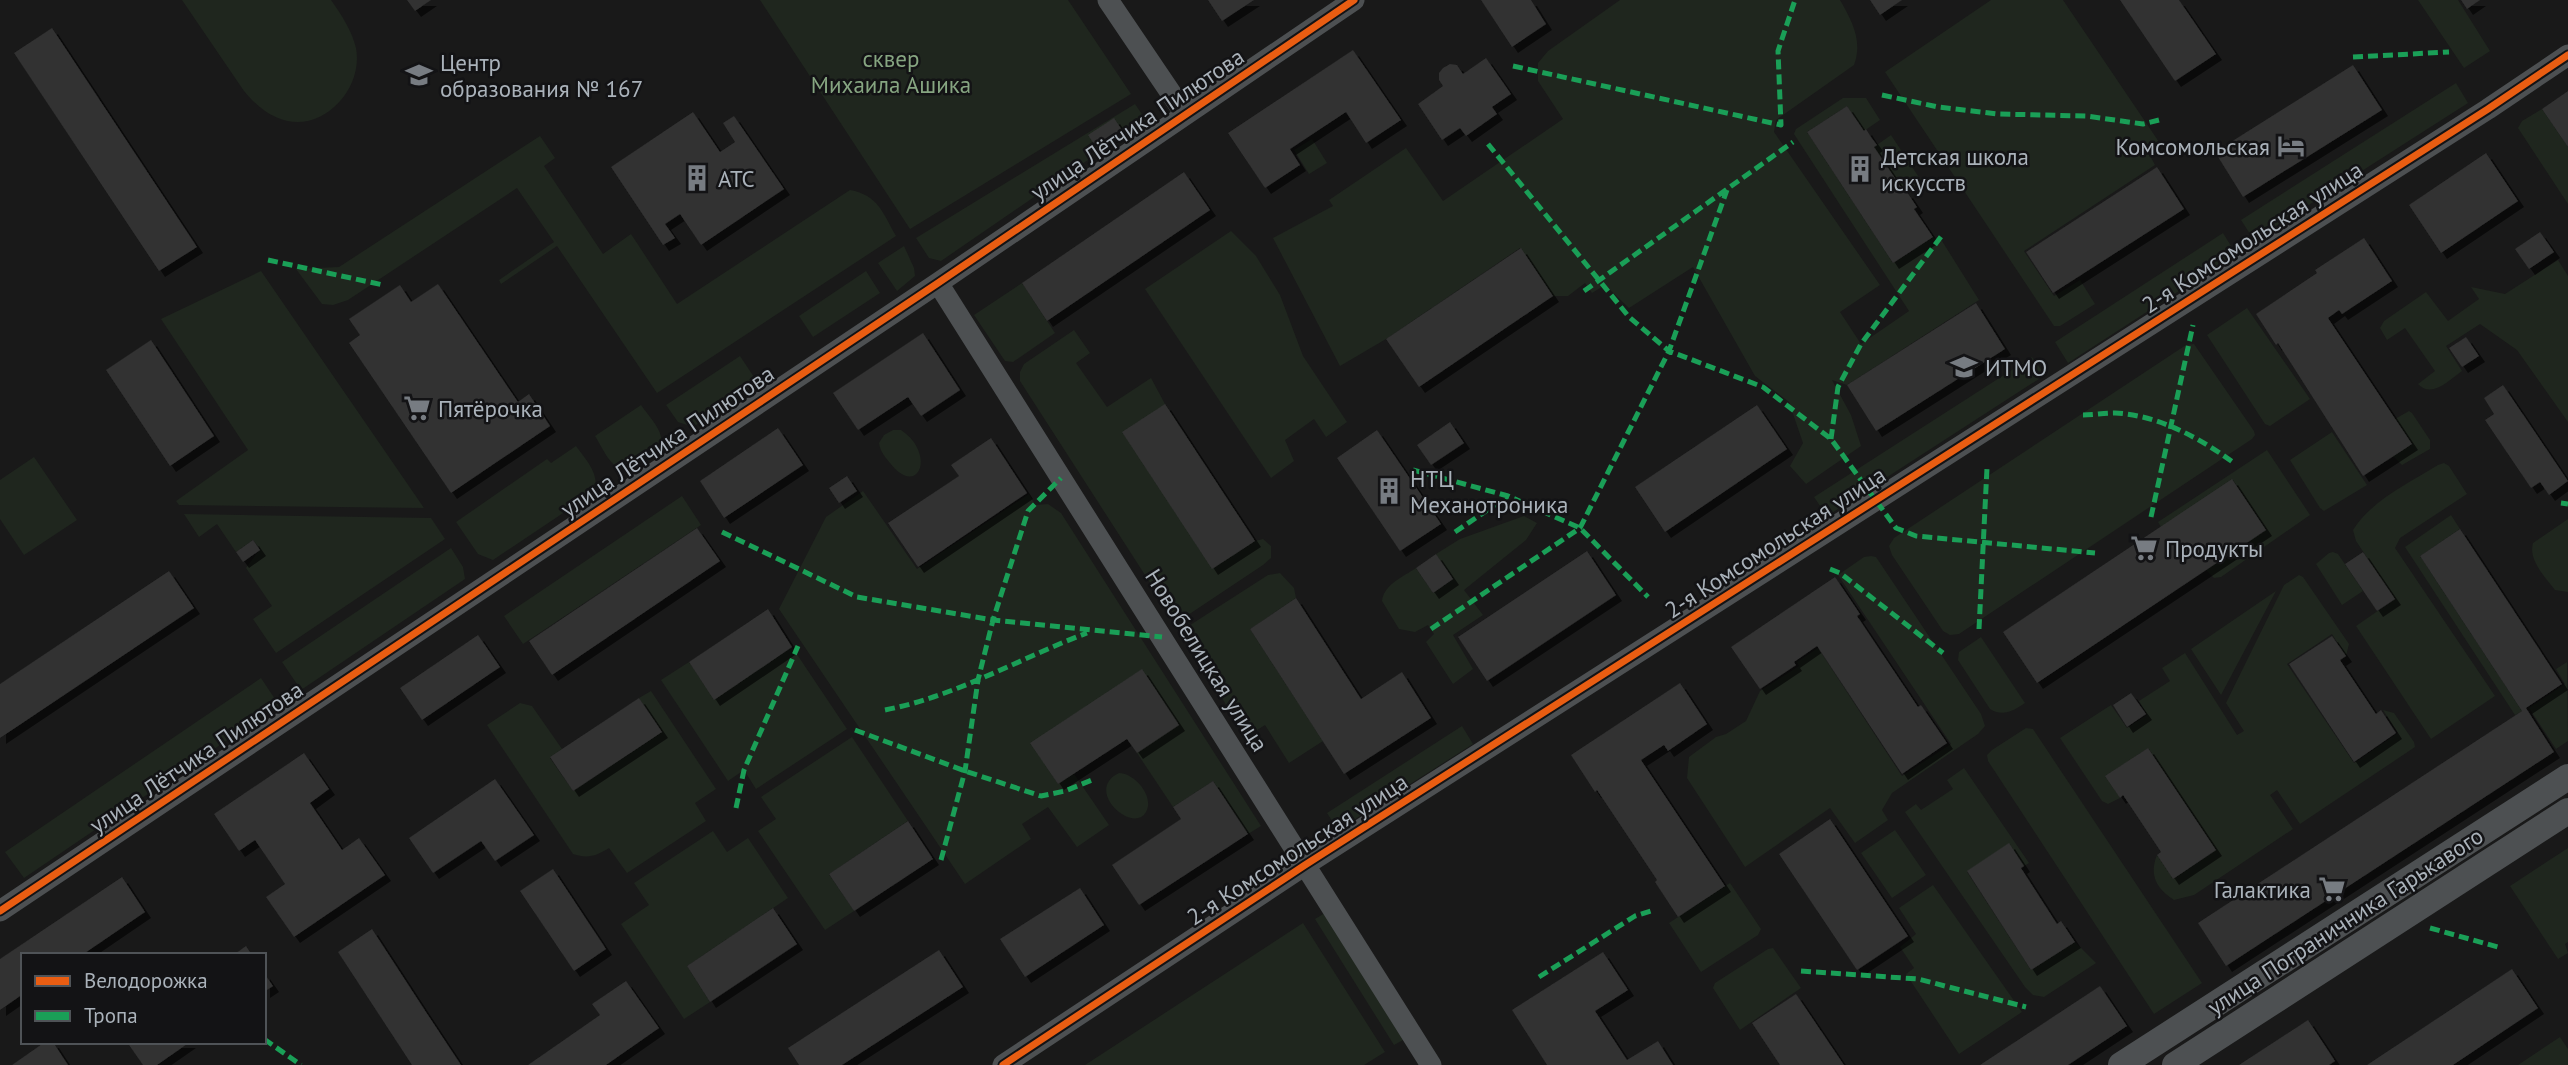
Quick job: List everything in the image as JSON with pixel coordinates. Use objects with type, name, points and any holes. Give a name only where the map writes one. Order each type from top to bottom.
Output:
[{"type":"street","points":[[1108,0],[1185,114]]},
{"type":"street","name":"улица Лётчика Пилютова","points":[[0,911],[938,283],[1354,0]]},
{"type":"street","name":"2-я Комсомольская улица","points":[[1003,1065],[1305,865],[2476,117],[2568,55]]},
{"type":"street","name":"Новобелицкая улица","points":[[938,283],[1431,1065]]},
{"type":"street","name":"улица Пограничника Гарькавого","points":[[2121,1065],[2568,777]]},
{"type":"street","name":"улица Пограничника Гарькавого","points":[[2175,1065],[2568,811]]},
{"type":"green space","points":[[182,0],[331,0],[349,29],[356,48],[357,64],[346,93],[323,115],[309,121],[294,122],[268,113],[244,91]]},
{"type":"green space","name":"сквер Михаила Ашика","points":[[760,0],[1068,0],[1131,94],[910,229]]},
{"type":"green space","points":[[1620,0],[1840,0],[1857,39],[1854,65],[1776,120],[1774,132],[1880,285],[1840,312],[1861,344],[1909,311],[1794,134],[1796,129],[1843,98],[1866,98],[1880,120],[1864,131],[1847,106],[1807,132],[1893,263],[1933,237],[1942,241],[1979,300],[1847,385],[1832,380],[1851,415],[1861,446],[1806,484],[1790,466],[1803,443],[1789,402],[1755,376],[1693,267],[1629,308],[1605,285],[1592,293],[1585,283],[1568,296],[1553,296],[1520,248],[1386,339],[1340,366],[1273,238],[1333,206],[1329,200],[1406,148],[1443,201],[1563,119],[1538,81],[1538,63],[1548,51]]},
{"type":"green space","points":[[1991,0],[2063,0],[2159,142],[2147,150],[2155,165],[2024,251],[2054,296],[2080,280],[2095,304],[2060,326],[2054,326],[1885,72]]},
{"type":"green space","points":[[2418,0],[2458,0],[2490,51],[2464,68]]},
{"type":"green space","points":[[2456,83],[2468,103],[2254,240],[2241,220]]},
{"type":"green space","points":[[1135,104],[1146,120],[941,261],[929,258],[916,238]]},
{"type":"green space","points":[[2542,109],[2568,147],[2568,204],[2518,128],[2522,121]]},
{"type":"green space","points":[[1891,135],[1922,182],[1905,193],[1874,147]]},
{"type":"green space","points":[[540,136],[555,158],[544,166],[603,254],[631,234],[677,304],[850,190],[867,196],[879,206],[896,236],[657,393],[557,246],[501,284],[499,280],[554,242],[517,188],[348,300],[333,305],[322,304],[296,269],[339,267]]},
{"type":"green space","points":[[1312,139],[1327,163],[1309,174],[1294,150]]},
{"type":"green space","points":[[1231,231],[1256,256],[1280,295],[1303,356],[1347,422],[1326,437],[1314,419],[1285,440],[1294,461],[1271,478],[1145,289]]},
{"type":"green space","points":[[2223,233],[2236,254],[2068,363],[2055,342]]},
{"type":"green space","points":[[904,246],[915,276],[897,291],[878,263]]},
{"type":"green space","points":[[2558,260],[2568,276],[2568,422],[2517,350],[2480,324],[2446,346],[2462,371],[2435,389],[2429,390],[2418,384],[2435,371],[2405,328],[2387,340],[2380,328],[2384,321],[2426,292],[2448,321],[2479,299],[2471,287],[2505,294]]},
{"type":"green space","points":[[261,271],[424,508],[179,505],[176,501],[248,450],[161,319]]},
{"type":"green space","points":[[866,271],[880,293],[813,337],[799,316]]},
{"type":"green space","points":[[1022,283],[1055,333],[1013,362],[1005,361],[974,315]]},
{"type":"green space","points":[[2247,308],[2310,399],[2270,426],[2265,424],[2207,335]]},
{"type":"green space","points":[[1074,330],[1090,353],[1076,363],[1107,407],[1151,378],[1165,404],[1255,541],[1263,539],[1271,546],[1271,558],[1263,565],[1179,621],[1174,620],[1020,381],[1024,364]]},
{"type":"green space","points":[[2194,344],[2254,431],[2252,439],[1959,634],[1950,635],[1943,631],[1892,555],[1889,546],[1894,538],[2186,345]]},
{"type":"green space","points":[[740,356],[758,383],[693,427],[678,422],[666,405]]},
{"type":"green space","points":[[2032,357],[2045,375],[1827,516],[1814,497]]},
{"type":"green space","points":[[641,405],[658,429],[661,442],[647,458],[633,467],[622,469],[610,460],[595,436]]},
{"type":"green space","points":[[2409,411],[2430,440],[2430,449],[2402,465],[2393,456],[2395,419]]},
{"type":"green space","points":[[893,430],[901,430],[918,450],[920,469],[915,475],[900,473],[882,451],[879,443],[884,435]]},
{"type":"green space","points":[[2332,432],[2367,485],[2324,511],[2290,460]]},
{"type":"green space","points":[[576,446],[594,474],[596,480],[593,493],[493,560],[478,554],[456,522],[547,459],[551,463]]},
{"type":"green space","points":[[2267,450],[2310,515],[2221,577],[2214,578],[2206,570],[2266,530],[2233,480],[2161,527],[2158,522]]},
{"type":"green space","points":[[34,457],[77,520],[24,555],[0,519],[0,480]]},
{"type":"green space","points":[[2444,463],[2449,466],[2467,494],[2400,538],[2395,548],[2495,696],[2431,739],[2356,626],[2395,599],[2356,541],[2353,530],[2381,501]]},
{"type":"green space","points":[[863,491],[917,569],[1029,494],[1035,505],[1048,504],[1061,513],[1261,826],[1248,834],[1213,781],[1173,807],[1137,753],[1179,725],[1031,743],[1058,784],[1074,774],[1109,825],[1077,847],[1048,807],[1022,824],[1031,839],[965,884],[779,609],[826,517]]},
{"type":"green space","points":[[682,496],[701,525],[523,644],[504,616]]},
{"type":"green space","points":[[184,514],[431,518],[445,539],[276,653],[253,619],[272,606],[246,568],[260,549],[253,540],[236,552],[217,524],[199,537]]},
{"type":"green space","points":[[2451,515],[2460,529],[2420,556],[2522,711],[2515,715],[2405,547]]},
{"type":"green space","points":[[1524,516],[1537,523],[1526,540],[1464,590],[1483,615],[1453,635],[1473,669],[1453,684],[1426,642],[1434,634],[1428,625],[1415,632],[1399,629],[1382,601],[1386,590],[1416,568],[1433,593],[1453,579],[1436,554],[1460,539]]},
{"type":"green space","points":[[2568,519],[2568,592],[2555,590],[2538,568],[2532,549],[2533,543]]},
{"type":"green space","points":[[451,548],[463,567],[465,579],[301,690],[282,662]]},
{"type":"green space","points":[[2333,552],[2338,554],[2363,591],[2342,605],[2316,564]]},
{"type":"green space","points":[[1864,557],[1876,557],[1981,714],[1985,726],[1978,734],[1892,793],[1882,810],[1888,820],[1855,843],[1830,808],[1745,867],[1687,778],[1689,757],[1716,737],[1746,721],[1760,691],[1799,666],[1797,662],[1818,648],[1902,776],[1951,744],[1838,575]]},
{"type":"green space","points":[[1280,573],[1294,588],[1296,598],[1250,629],[1323,741],[1289,763],[1265,725],[1246,737],[1183,635],[1184,629],[1268,575]]},
{"type":"green space","points":[[2299,575],[2349,644],[2346,656],[2332,634],[2287,664],[2354,763],[2398,733],[2383,710],[2394,713],[2415,747],[2300,824],[2277,790],[2270,795],[2293,829],[2194,895],[2174,900],[2159,886],[2154,875],[2157,855],[2173,879],[2216,850],[2148,748],[2106,776],[2120,798],[2108,804],[2102,801],[2060,738],[2111,705],[2127,728],[2147,715],[2139,701],[2170,681],[2162,668],[2185,653],[2237,735],[2244,731],[2226,703],[2284,585]]},
{"type":"green space","points":[[2276,591],[2221,695],[2191,649]]},
{"type":"green space","points":[[1981,637],[2025,703],[2012,711],[1999,713],[1990,709],[1958,660],[1959,652]]},
{"type":"green space","points":[[792,647],[847,729],[756,789],[744,770],[728,781],[661,680],[689,662],[714,699]]},
{"type":"green space","points":[[2567,662],[2568,741],[2556,749],[2529,708],[2565,684],[2556,669]]},
{"type":"green space","points":[[261,678],[279,705],[24,878],[5,852]]},
{"type":"green space","points":[[651,691],[716,789],[695,803],[706,821],[627,873],[609,848],[592,856],[573,854],[487,725],[520,703],[532,706],[562,749],[550,758],[573,791],[662,732],[639,698]]},
{"type":"green space","points":[[1462,726],[1473,744],[1338,830],[1327,813]]},
{"type":"green space","points":[[2026,728],[2033,729],[2202,983],[2154,1014],[1988,761],[1987,755],[1992,750]]},
{"type":"green space","points":[[852,737],[908,821],[829,874],[854,911],[825,930],[758,831],[776,819],[761,797]]},
{"type":"green space","points":[[1964,768],[2029,863],[2024,866],[2009,844],[1967,872],[2031,970],[2075,942],[2096,963],[2044,997],[2033,995],[2025,987],[1905,812],[1916,804],[1921,810],[1953,789],[1947,780]]},
{"type":"green space","points":[[1119,773],[1131,777],[1142,786],[1148,806],[1140,818],[1122,814],[1108,799],[1106,790],[1109,780]]},
{"type":"green space","points":[[1895,830],[1926,875],[1892,898],[1861,853]]},
{"type":"green space","points":[[713,831],[727,852],[748,838],[788,898],[687,966],[710,1002],[684,1019],[621,924],[649,905],[634,883]]},
{"type":"green space","points":[[2568,848],[2568,942],[2565,944],[2568,953],[2558,959],[2510,886]]},
{"type":"green space","points":[[1730,883],[1761,929],[1758,935],[1701,972],[1669,923]]},
{"type":"green space","points":[[1933,885],[2022,1012],[1959,1054],[1906,974],[1914,968],[1900,947],[1916,934],[1899,908]]},
{"type":"green space","points":[[1325,913],[1405,1039],[1394,1045],[1315,919]]},
{"type":"green space","points":[[1303,923],[1385,1052],[1364,1065],[1085,1065]]},
{"type":"green space","points":[[1773,948],[1801,988],[1740,1030],[1713,988],[1715,983]]},
{"type":"green space","points":[[2560,1037],[2568,1049],[2568,1065],[2518,1065]]},
{"type":"building","points":[[407,0],[431,0],[415,11]]},
{"type":"building","points":[[1208,0],[1254,0],[1222,21]]},
{"type":"building","points":[[1481,0],[1531,0],[1546,24],[1512,47]]},
{"type":"building","points":[[1870,0],[1902,0],[1880,15]]},
{"type":"building","points":[[2120,0],[2179,0],[2216,54],[2175,81]]},
{"type":"building","points":[[2461,0],[2480,0],[2467,9]]},
{"type":"building","points":[[52,28],[197,247],[159,271],[14,53]]},
{"type":"building","points":[[1353,50],[1401,120],[1366,143],[1346,112],[1290,149],[1300,165],[1265,188],[1228,133]]},
{"type":"building","points":[[1486,58],[1511,94],[1492,107],[1497,114],[1466,136],[1460,128],[1442,140],[1418,104],[1443,86],[1439,73],[1443,68],[1450,64],[1457,65],[1463,74]]},
{"type":"building","points":[[2353,65],[2382,110],[2243,197],[2215,152]]},
{"type":"building","points":[[2568,91],[2568,147],[2542,109]]},
{"type":"building","name":"Детская школа искусств","points":[[1847,106],[1877,145],[1874,147],[1917,207],[1914,209],[1933,237],[1893,263],[1807,132]]},
{"type":"building","name":"АТС","points":[[693,112],[720,152],[735,142],[723,123],[734,116],[784,189],[701,245],[680,214],[665,224],[675,238],[663,245],[611,167]]},
{"type":"building","points":[[1114,118],[1122,130],[1096,147],[1088,135]]},
{"type":"building","points":[[2486,153],[2518,201],[2441,253],[2409,205]]},
{"type":"building","points":[[2157,167],[2184,209],[2053,293],[2026,252]]},
{"type":"building","points":[[1184,172],[1210,210],[1047,321],[1022,283]]},
{"type":"building","points":[[2540,232],[2554,252],[2529,269],[2515,249]]},
{"type":"building","points":[[2364,238],[2392,281],[2342,314],[2339,310],[2328,318],[2412,444],[2363,476],[2278,343],[2276,345],[2256,314]]},
{"type":"building","points":[[1521,248],[1553,296],[1419,387],[1386,339]]},
{"type":"building","points":[[438,284],[518,402],[529,394],[550,426],[451,493],[349,343],[360,335],[349,319],[400,285],[411,302]]},
{"type":"building","points":[[1976,303],[2005,349],[1876,431],[1847,385]]},
{"type":"building","points":[[923,333],[960,390],[921,416],[908,397],[858,430],[833,393]]},
{"type":"building","points":[[2466,337],[2479,356],[2462,367],[2449,348]]},
{"type":"building","points":[[151,340],[214,436],[170,466],[106,370]]},
{"type":"building","points":[[2503,385],[2568,481],[2549,495],[2540,482],[2531,488],[2485,420],[2494,414],[2484,398]]},
{"type":"building","points":[[1165,404],[1255,541],[1212,569],[1122,432]]},
{"type":"building","points":[[1757,405],[1787,449],[1665,532],[1635,487]]},
{"type":"building","points":[[1450,422],[1464,443],[1431,465],[1417,445]]},
{"type":"building","points":[[778,428],[803,465],[724,518],[700,481]]},
{"type":"building","name":"НТЦ Механотроника","points":[[1377,430],[1441,524],[1400,551],[1337,458]]},
{"type":"building","points":[[991,438],[1027,493],[918,567],[888,523],[959,476],[951,465]]},
{"type":"building","points":[[847,476],[857,491],[839,503],[829,488]]},
{"type":"building","points":[[2232,479],[2266,530],[2037,683],[2003,632]]},
{"type":"building","points":[[697,528],[720,561],[552,675],[529,641]]},
{"type":"building","points":[[2460,529],[2562,684],[2526,708],[2554,752],[2226,966],[2198,923],[2522,711],[2420,556]]},
{"type":"building","points":[[253,540],[260,550],[243,562],[236,552]]},
{"type":"building","points":[[1587,551],[1616,595],[1487,681],[1458,637]]},
{"type":"building","points":[[2363,552],[2395,599],[2377,611],[2345,564]]},
{"type":"building","points":[[1436,554],[1453,579],[1433,593],[1416,568]]},
{"type":"building","points":[[169,571],[194,608],[0,738],[0,684]]},
{"type":"building","points":[[1835,577],[1860,614],[1857,616],[1918,707],[1921,705],[1947,743],[1902,774],[1817,646],[1794,662],[1796,665],[1760,689],[1731,647]]},
{"type":"building","points":[[1296,598],[1361,699],[1402,672],[1431,718],[1344,774],[1250,629]]},
{"type":"building","points":[[768,609],[792,647],[714,700],[689,662]]},
{"type":"building","points":[[478,635],[500,667],[422,720],[400,688]]},
{"type":"building","points":[[2332,636],[2346,656],[2340,660],[2376,714],[2381,710],[2396,733],[2354,762],[2289,664]]},
{"type":"building","points":[[1142,669],[1179,725],[1137,753],[1127,739],[1058,784],[1030,743]]},
{"type":"building","points":[[1680,683],[1707,724],[1668,751],[1664,745],[1641,760],[1725,886],[1678,917],[1655,882],[1657,880],[1571,755]]},
{"type":"building","points":[[2131,693],[2146,714],[2127,727],[2113,705]]},
{"type":"building","points":[[639,698],[662,732],[573,791],[550,757]]},
{"type":"building","points":[[2148,748],[2216,850],[2173,879],[2157,855],[2161,852],[2123,795],[2120,798],[2105,776]]},
{"type":"building","points":[[304,753],[329,789],[310,803],[342,850],[359,838],[385,875],[294,937],[266,897],[285,884],[255,840],[239,851],[214,814]]},
{"type":"building","points":[[495,779],[534,835],[495,861],[481,841],[433,873],[409,838]]},
{"type":"building","points":[[1213,781],[1248,834],[1139,905],[1112,865],[1181,819],[1173,807]]},
{"type":"building","points":[[1830,819],[1908,936],[1857,970],[1779,854]]},
{"type":"building","points":[[908,821],[933,859],[854,911],[829,874]]},
{"type":"building","points":[[2009,843],[2024,866],[2021,868],[2057,924],[2061,921],[2075,942],[2031,970],[1967,871]]},
{"type":"building","points":[[553,869],[606,949],[574,971],[520,891]]},
{"type":"building","points":[[122,877],[145,912],[85,953],[21,953],[21,995],[0,1010],[0,959]]},
{"type":"building","points":[[1080,888],[1104,925],[1025,977],[1000,939]]},
{"type":"building","points":[[773,908],[797,944],[710,1002],[687,966]]},
{"type":"building","points":[[372,929],[461,1065],[412,1065],[338,952]]},
{"type":"building","points":[[246,946],[251,953],[236,953]]},
{"type":"building","points":[[939,950],[963,987],[842,1065],[799,1065],[788,1048]]},
{"type":"building","points":[[1603,952],[1628,990],[1595,1011],[1627,1060],[1658,1041],[1673,1065],[1547,1065],[1512,1010]]},
{"type":"building","points":[[2512,969],[2538,1008],[2453,1065],[2367,1065]]},
{"type":"building","points":[[266,976],[273,986],[266,991]]},
{"type":"building","points":[[626,981],[659,1028],[606,1065],[528,1065],[600,1015],[592,1004]]},
{"type":"building","points":[[2100,986],[2127,1026],[2068,1065],[1980,1065]]},
{"type":"building","points":[[1796,994],[1844,1065],[1780,1065],[1752,1023]]},
{"type":"building","points":[[2308,1020],[2335,1061],[2329,1065],[2239,1065]]},
{"type":"building","points":[[42,1044],[54,1044],[68,1065],[12,1065]]},
{"type":"building","points":[[128,1044],[187,1044],[157,1065],[143,1065]]},
{"type":"marked path","points":[[1513,66],[1781,125],[1778,51],[1795,0]]},
{"type":"marked path","points":[[2353,57],[2449,52]]},
{"type":"marked path","points":[[1882,95],[1938,107],[1998,114],[2086,116],[2143,124],[2159,120]]},
{"type":"marked path","points":[[1584,291],[1793,142]]},
{"type":"marked path","points":[[1488,144],[1629,317],[1669,351],[1763,387],[1831,439],[1896,528],[1916,536],[2095,553]]},
{"type":"marked path","points":[[1431,629],[1580,528],[1669,351],[1727,190]]},
{"type":"marked path","points":[[1831,439],[1838,387],[1861,344],[1943,234]]},
{"type":"marked path","points":[[268,260],[383,285]]},
{"type":"marked path","points":[[2151,517],[2193,325]]},
{"type":"marked path","points":[[2083,415],[2115,413],[2163,423],[2193,437],[2234,463]]},
{"type":"marked path","points":[[1979,629],[1987,468]]},
{"type":"marked path","points":[[1413,470],[1508,496],[1580,528],[1648,597]]},
{"type":"marked path","points":[[941,860],[965,771],[978,680],[993,620],[1028,511],[1061,478]]},
{"type":"marked path","points":[[1455,532],[1508,496]]},
{"type":"marked path","points":[[2561,503],[2568,504]]},
{"type":"marked path","points":[[722,532],[857,597],[993,620],[1162,637]]},
{"type":"marked path","points":[[1830,569],[1840,573],[1943,653]]},
{"type":"marked path","points":[[885,710],[938,696],[1087,633]]},
{"type":"marked path","points":[[736,808],[744,770],[798,646]]},
{"type":"marked path","points":[[855,730],[1041,796],[1065,791],[1092,780]]},
{"type":"marked path","points":[[1539,977],[1635,916],[1651,911]]},
{"type":"marked path","points":[[2430,928],[2498,947]]},
{"type":"marked path","points":[[1801,971],[1918,979],[2026,1007]]},
{"type":"marked path","points":[[266,1040],[301,1065]]},
{"type":"cycle path","points":[[0,911],[938,283],[1354,0]]},
{"type":"cycle path","points":[[1003,1065],[1305,865],[2488,109],[2568,55]]},
{"type":"place","name":"Центр образования № 167","points":[[419,75]]},
{"type":"place","name":"Комсомольская","points":[[2291,146]]},
{"type":"place","name":"Детская школа искусств","points":[[1860,169]]},
{"type":"place","name":"АТС","points":[[697,178]]},
{"type":"place","name":"ИТМО","points":[[1964,367]]},
{"type":"place","name":"Пятёрочка","points":[[417,408]]},
{"type":"place","name":"НТЦ Механотроника","points":[[1389,491]]},
{"type":"place","name":"Продукты","points":[[2144,548]]},
{"type":"place","name":"Галактика","points":[[2332,889]]}]
